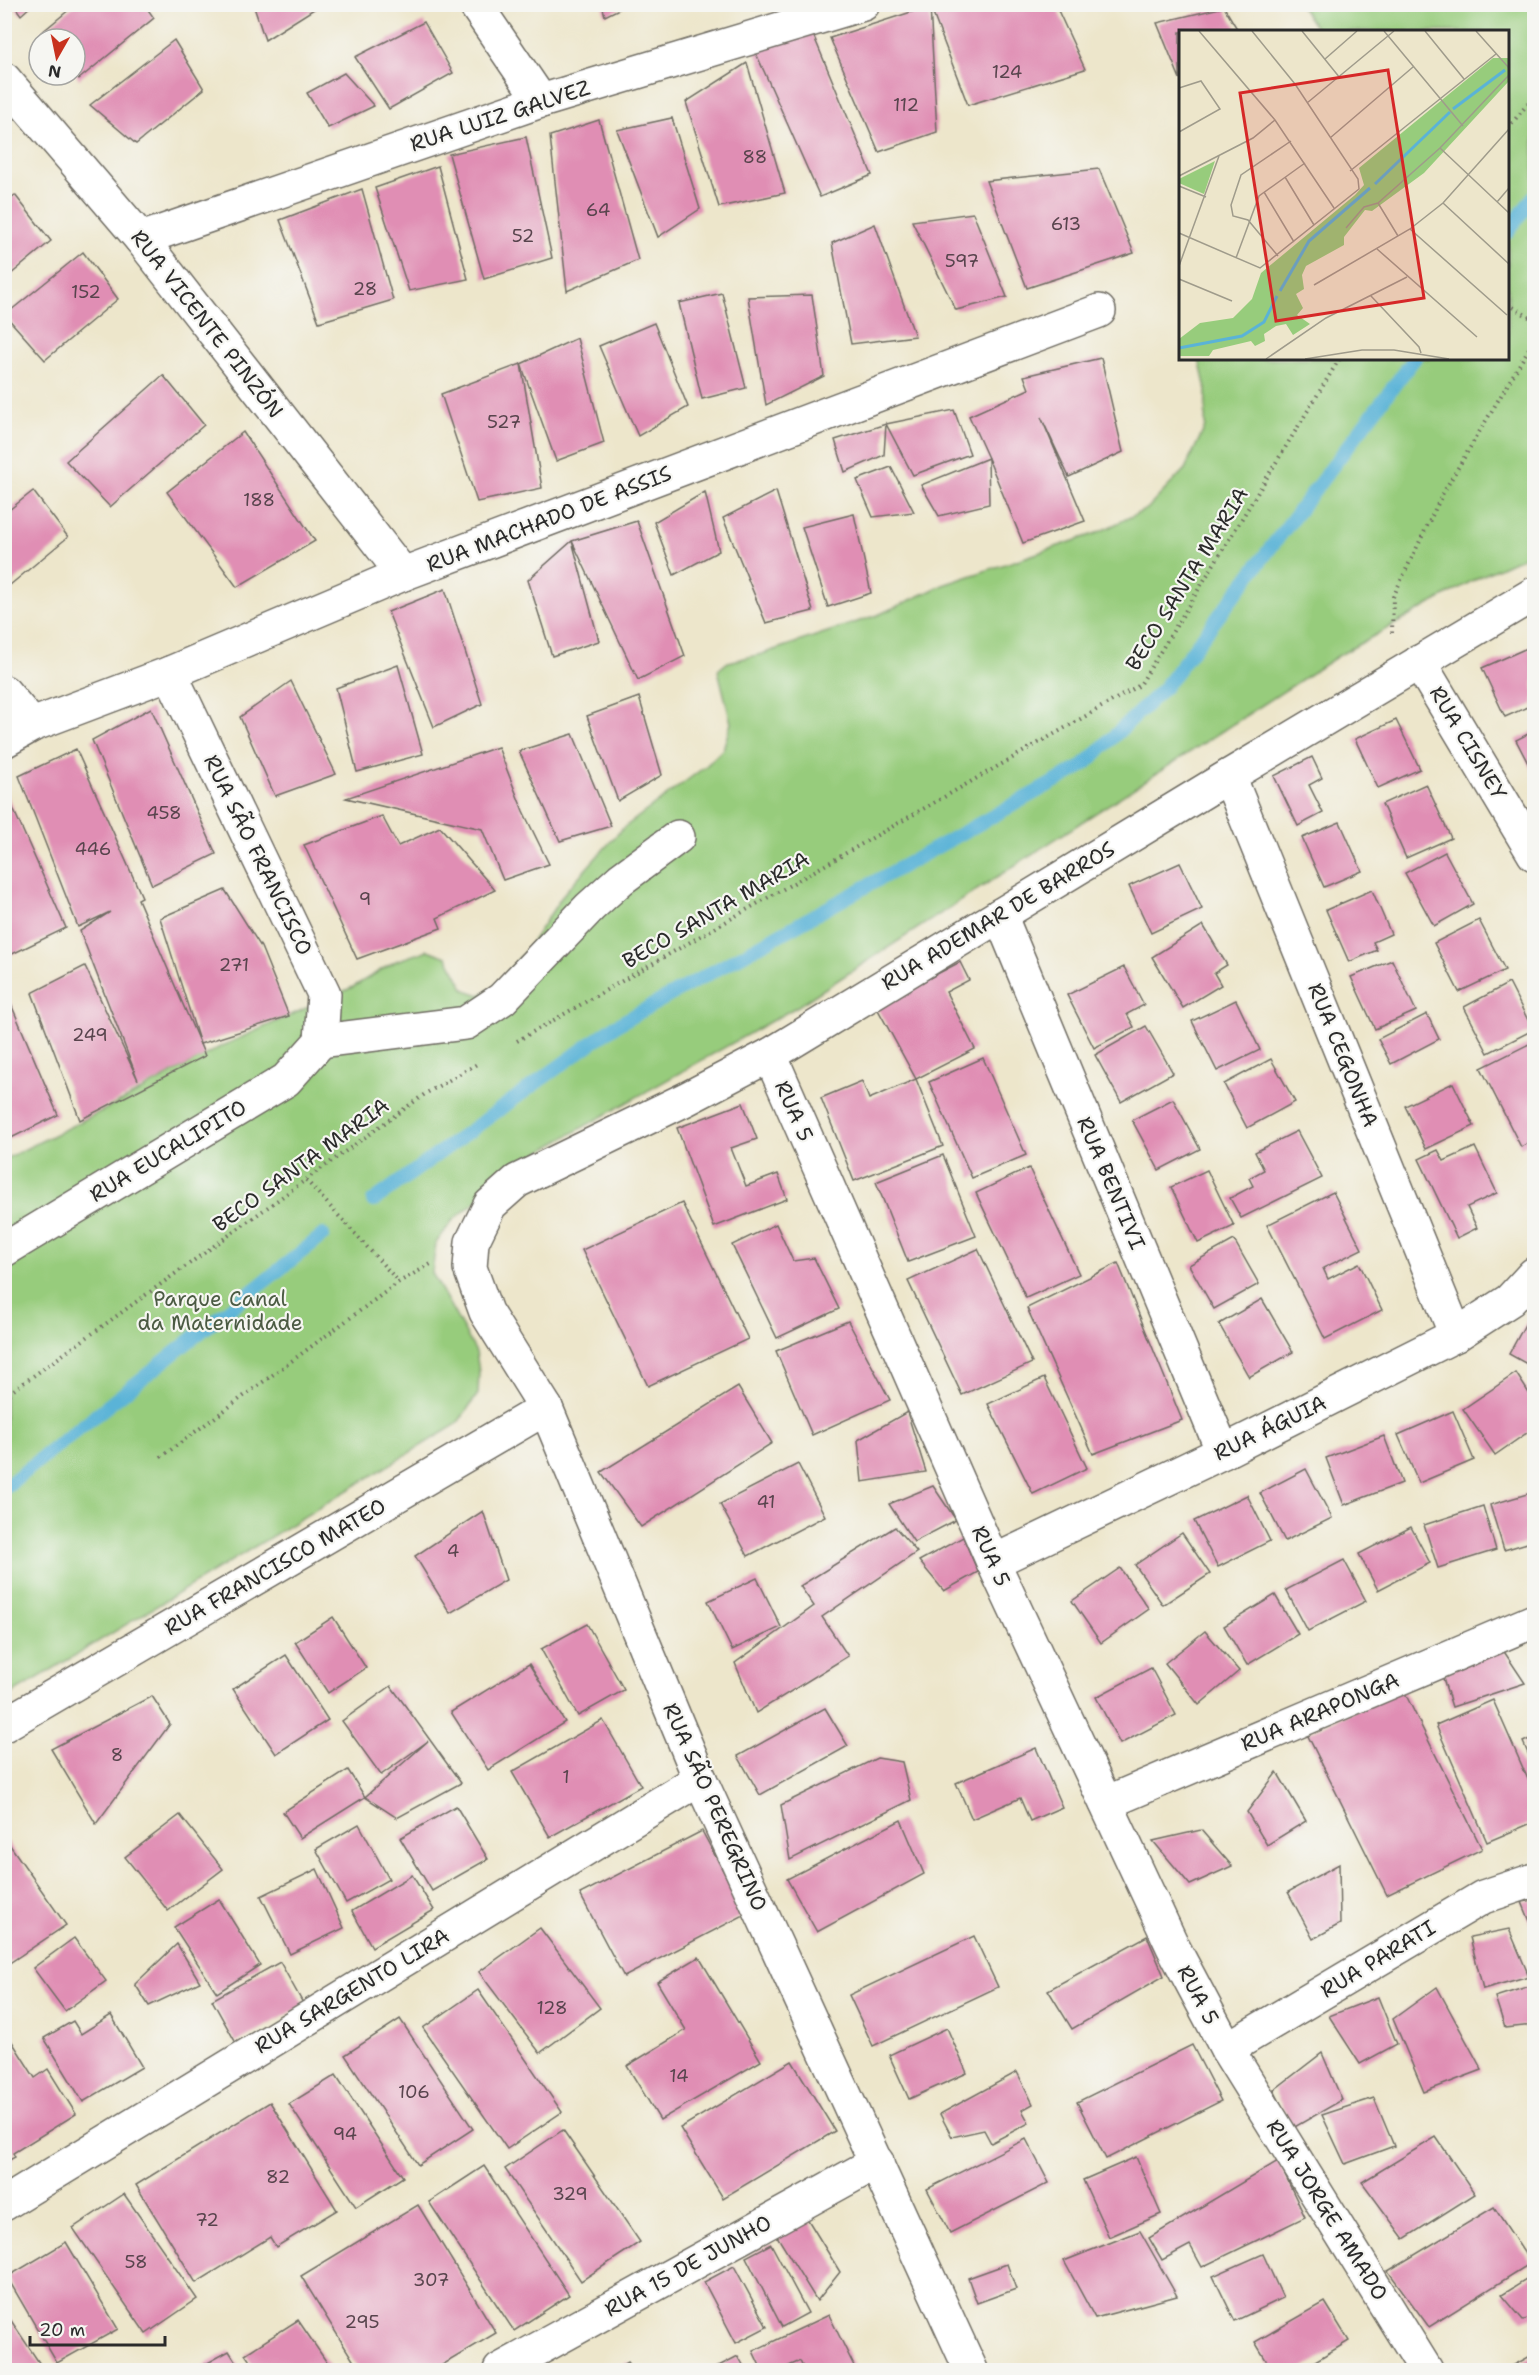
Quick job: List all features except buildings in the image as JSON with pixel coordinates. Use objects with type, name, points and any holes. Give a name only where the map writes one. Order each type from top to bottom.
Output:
[{"type":"street","points":[[475,4],[541,101]]},
{"type":"street","name":"RUA LUIZ GALVEZ","points":[[141,239],[541,101],[862,4]]},
{"type":"street","name":"RUA VICENTE PINZÓN","points":[[4,79],[141,239],[403,574]]},
{"type":"street","name":"RUA MACHADO DE ASSIS","points":[[18,733],[171,673],[403,574],[1099,311]]},
{"type":"street","name":"RUA ADEMAR DE BARROS","points":[[472,1242],[490,1205],[517,1181],[686,1099],[770,1055],[1534,594]]},
{"type":"street","name":"RUA CISNEY","points":[[1419,662],[1534,854]]},
{"type":"street","name":"RUA SÃO FRANCISCO","points":[[171,673],[324,994],[321,1041]]},
{"type":"street","points":[[4,692],[18,733]]},
{"type":"street","name":"RUA CEGONHA","points":[[1229,776],[1456,1335]]},
{"type":"street","points":[[321,1041],[466,1023],[502,999],[590,907],[621,879],[678,837]]},
{"type":"street","name":"RUA BENTIVI","points":[[1000,915],[1222,1452]]},
{"type":"street","name":"RUA EUCALIPITO","points":[[4,1250],[286,1080],[321,1041]]},
{"type":"street","name":"RUA 5","points":[[770,1055],[993,1562],[1173,1947],[1227,2049]]},
{"type":"street","name":"RUA SÃO PEREGRINO","points":[[472,1242],[470,1268],[486,1312],[546,1408],[700,1779],[971,2370]]},
{"type":"street","name":"RUA ÁGUIA","points":[[993,1562],[1222,1452],[1456,1335],[1510,1300],[1534,1274]]},
{"type":"street","name":"RUA FRANCISCO MATEO","points":[[4,1725],[546,1408]]},
{"type":"street","name":"RUA ARAPONGA","points":[[1106,1803],[1534,1621]]},
{"type":"street","name":"RUA SARGENTO LIRA","points":[[4,2204],[700,1779]]},
{"type":"street","name":"RUA PARATI","points":[[1227,2049],[1483,1897],[1534,1880]]},
{"type":"street","name":"RUA JORGE AMADO","points":[[1227,2049],[1426,2370]]},
{"type":"street","name":"RUA 15 DE JUNHO","points":[[503,2370],[877,2162]]},
{"type":"path","points":[[1509,127],[1534,96]]},
{"type":"path","points":[[1509,305],[1534,320]]},
{"type":"path","points":[[1391,679],[1393,597],[1443,493],[1534,340]]},
{"type":"path","name":"BECO SANTA MARIA","points":[[508,1046],[1140,685],[1339,360]]},
{"type":"path","name":"BECO SANTA MARIA","points":[[4,1397],[425,1094],[488,1058]]},
{"type":"path","points":[[306,1180],[399,1282]]},
{"type":"path","points":[[161,1457],[399,1282],[472,1242]]},
{"type":"green space","name":"Parque Canal da Maternidade","points":[[1300,5],[1534,5],[1534,552],[1479,577],[1338,656],[798,1006],[539,1152],[453,1220],[436,1243],[432,1273],[476,1352],[479,1372],[478,1394],[457,1424],[5,1698],[5,1159],[126,1099],[220,1047],[353,987],[396,961],[428,950],[447,957],[465,990],[480,995],[494,988],[527,949],[565,892],[622,829],[706,766],[723,749],[731,723],[718,670],[728,662],[762,654],[878,615],[943,585],[1097,533],[1147,509],[1185,469],[1205,427],[1206,389],[1199,360],[1509,360],[1509,30],[1317,30]]},
{"type":"waterway","points":[[1509,231],[1534,196]]},
{"type":"waterway","points":[[373,1201],[615,1026],[1083,766],[1164,688],[1413,360]]},
{"type":"waterway","points":[[4,1488],[323,1235]]}]
